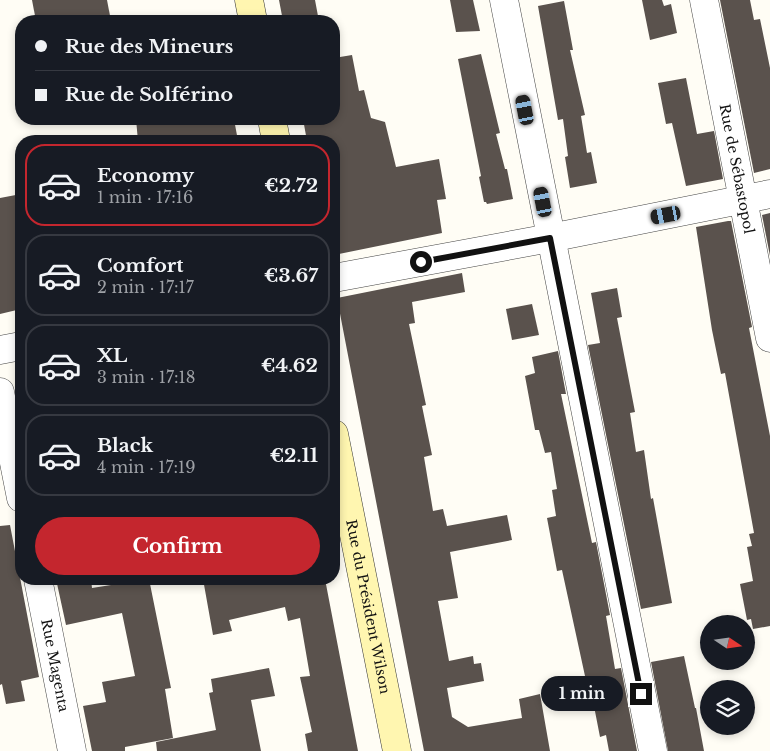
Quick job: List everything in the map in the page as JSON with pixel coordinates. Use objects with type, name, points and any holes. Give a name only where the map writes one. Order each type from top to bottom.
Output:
[{"type":"main road","points":[[249,0],[252,15]]},
{"type":"main road","name":"Rue du Président Wilson","points":[[340,464],[397,751]]},
{"type":"street","points":[[504,0],[653,751]]},
{"type":"street","name":"Rue de Sébastopol","points":[[704,0],[770,338]]},
{"type":"street","points":[[340,277],[550,238],[770,194]]},
{"type":"street","points":[[0,350],[15,347]]},
{"type":"street","points":[[0,392],[15,468]]},
{"type":"street","name":"Rue Magenta","points":[[39,585],[72,751]]},
{"type":"building","points":[[32,0],[107,0],[110,15],[35,15]]},
{"type":"building","points":[[279,0],[315,0],[318,15],[282,15]]},
{"type":"building","points":[[450,0],[473,0],[480,31],[456,32]]},
{"type":"building","points":[[642,0],[662,0],[664,6],[671,4],[677,33],[650,40]]},
{"type":"building","points":[[720,0],[750,0],[754,20],[760,19],[770,68],[770,169],[754,173]]},
{"type":"building","points":[[564,1],[573,50],[570,50],[585,115],[581,116],[587,153],[591,152],[597,183],[570,188],[565,157],[568,156],[563,119],[558,120],[538,6]]},
{"type":"building","points":[[481,54],[500,133],[496,134],[505,169],[507,169],[513,199],[487,204],[484,202],[479,177],[481,176],[458,59]]},
{"type":"building","points":[[352,55],[359,91],[364,90],[371,118],[385,122],[396,167],[439,159],[446,199],[437,200],[442,233],[340,254],[340,135],[306,135],[304,125],[340,125],[340,57]]},
{"type":"building","points":[[686,78],[697,134],[714,131],[723,179],[686,186],[672,123],[666,124],[658,83]]},
{"type":"building","points":[[137,125],[235,125],[237,135],[137,135]]},
{"type":"building","points":[[15,195],[15,310],[0,314],[0,198]]},
{"type":"building","points":[[770,213],[770,256],[762,215]]},
{"type":"building","points":[[731,221],[752,327],[749,328],[770,436],[770,626],[755,629],[755,615],[746,615],[740,584],[753,581],[747,547],[752,546],[749,534],[754,533],[725,373],[721,374],[712,330],[696,227]]},
{"type":"building","points":[[462,273],[465,292],[412,302],[415,323],[409,324],[426,405],[422,406],[432,455],[424,457],[433,511],[443,509],[447,526],[507,515],[512,540],[450,552],[458,598],[438,601],[449,661],[473,656],[474,664],[481,663],[484,681],[447,688],[452,717],[468,727],[522,718],[519,699],[540,694],[550,751],[424,751],[340,314],[340,297]]},
{"type":"building","points":[[617,288],[622,317],[617,318],[635,412],[630,413],[636,452],[644,450],[651,499],[653,498],[672,603],[641,609],[588,345],[600,343],[591,293]]},
{"type":"building","points":[[532,304],[539,335],[512,340],[506,309]]},
{"type":"building","points":[[558,351],[566,394],[561,394],[592,543],[596,542],[610,615],[606,616],[615,669],[621,668],[637,751],[609,751],[606,735],[600,737],[562,570],[557,571],[547,518],[556,516],[552,490],[557,489],[551,452],[545,453],[539,430],[535,430],[525,376],[535,373],[532,357]]},
{"type":"building","points":[[10,525],[15,551],[15,585],[21,585],[39,677],[21,681],[25,701],[6,704],[2,684],[0,685],[0,526]]},
{"type":"building","points":[[57,585],[92,585],[92,588],[111,585],[150,585],[171,688],[165,689],[173,738],[125,747],[125,751],[92,751],[83,706],[106,702],[102,682],[135,676],[122,613],[66,625]]},
{"type":"building","points":[[204,585],[326,585],[358,751],[308,751],[305,734],[312,732],[300,677],[310,676],[300,618],[288,621],[285,607],[229,620],[232,631],[213,635]]},
{"type":"building","points":[[684,656],[704,751],[668,751],[651,662]]},
{"type":"building","points":[[269,668],[275,696],[251,700],[261,751],[157,751],[156,742],[216,730],[209,693],[213,692],[211,679]]},
{"type":"route","points":[[421,262],[550,238],[641,694]]}]
